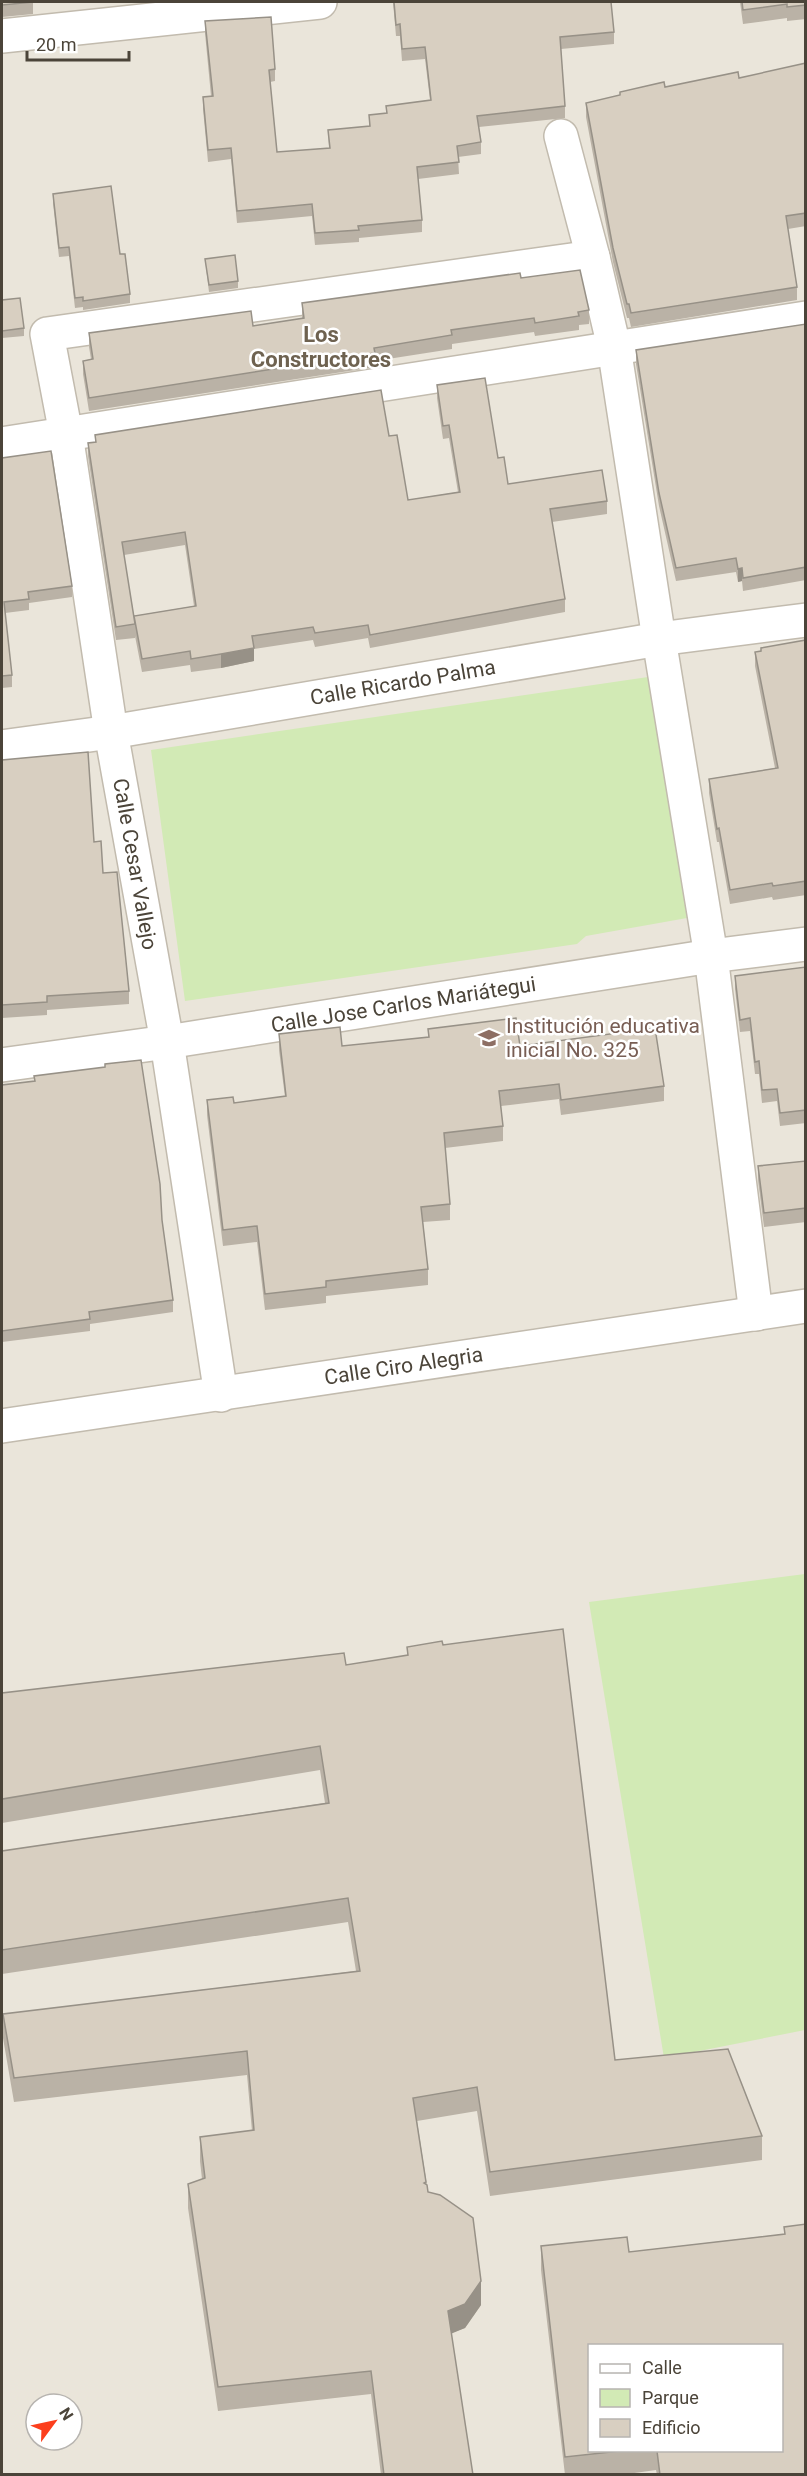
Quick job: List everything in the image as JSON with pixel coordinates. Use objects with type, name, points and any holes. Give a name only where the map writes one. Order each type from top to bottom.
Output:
[{"type":"street","points":[[2,36],[320,2]]},
{"type":"street","points":[[561,136],[614,347],[658,639],[711,956],[756,1314]]},
{"type":"street","name":"Calle Cesar Vallejo","points":[[221,1395],[167,1042],[111,732],[66,434],[48,334],[593,257]]},
{"type":"street","points":[[2,444],[806,318]]},
{"type":"street","name":"Calle Ricardo Palma","points":[[2,747],[111,732],[658,639],[806,620]]},
{"type":"street","name":"Calle Jose Carlos Mariátegui","points":[[2,1065],[167,1042],[711,956],[806,944]]},
{"type":"street","name":"Calle Ciro Alegria","points":[[2,1426],[806,1306]]},
{"type":"shaded area","points":[[2,2],[805,2],[805,2474],[2,2474]]},
{"type":"green space","points":[[648,677],[687,918],[586,936],[577,944],[185,1001],[151,750]]},
{"type":"green space","points":[[805,1574],[805,2030],[664,2058],[589,1602]]},
{"type":"building","points":[[2,2],[33,2],[2,5]]},
{"type":"building","points":[[394,2],[611,2],[614,32],[560,37],[565,106],[477,116],[481,142],[457,146],[459,162],[417,167],[422,220],[358,226],[359,230],[315,233],[312,204],[237,211],[231,148],[208,150],[203,97],[213,96],[205,21],[271,17],[275,69],[269,70],[277,152],[330,148],[328,130],[370,126],[369,115],[387,113],[386,106],[431,100],[425,47],[402,49],[400,24],[396,25]]},
{"type":"building","points":[[742,2],[806,2],[806,5],[787,7],[787,4],[743,10]]},
{"type":"building","points":[[806,63],[806,213],[786,216],[797,287],[631,313],[613,248],[586,103],[664,82],[665,87],[738,72],[739,78]]},
{"type":"building","points":[[111,186],[120,254],[125,254],[130,294],[83,301],[83,297],[75,298],[69,247],[59,248],[53,194]]},
{"type":"building","points":[[235,255],[238,281],[209,285],[205,259]]},
{"type":"building","points":[[580,270],[589,310],[578,312],[579,316],[535,323],[534,318],[451,330],[452,335],[374,348],[375,353],[89,398],[83,361],[93,359],[89,333],[251,311],[253,326],[304,318],[302,303],[520,273],[521,278]]},
{"type":"building","points":[[20,298],[24,328],[2,331],[2,300]]},
{"type":"building","points":[[806,324],[806,567],[743,578],[742,568],[738,569],[736,558],[676,568],[659,493],[636,350]]},
{"type":"building","points":[[485,378],[498,458],[504,457],[508,484],[602,470],[607,501],[550,509],[565,599],[370,635],[368,625],[315,633],[313,627],[252,636],[254,648],[191,659],[190,651],[142,659],[134,616],[196,606],[185,532],[122,542],[135,624],[116,627],[88,443],[96,442],[95,435],[381,390],[389,436],[397,435],[408,500],[460,492],[449,425],[443,426],[437,385]]},
{"type":"building","points":[[51,451],[72,586],[28,592],[29,599],[4,602],[12,675],[2,676],[2,458]]},
{"type":"building","points":[[806,640],[806,881],[773,886],[772,883],[730,890],[709,779],[778,768],[755,652],[761,651],[761,648]]},
{"type":"building","points":[[88,752],[94,842],[101,841],[103,873],[117,872],[129,991],[47,996],[47,1002],[2,1005],[2,760]]},
{"type":"building","points":[[806,967],[806,1110],[780,1113],[777,1089],[762,1090],[759,1061],[755,1062],[750,1018],[740,1020],[735,976]]},
{"type":"building","points":[[516,1018],[520,1046],[655,1028],[664,1086],[561,1100],[559,1084],[499,1091],[503,1126],[444,1133],[450,1204],[421,1207],[428,1269],[326,1281],[326,1287],[265,1294],[257,1226],[223,1230],[207,1100],[233,1097],[234,1103],[286,1096],[279,1034],[340,1027],[342,1046],[429,1037],[428,1029]]},
{"type":"building","points":[[141,1060],[160,1184],[162,1220],[173,1300],[89,1312],[90,1319],[2,1331],[2,1085],[35,1081],[34,1076]]},
{"type":"building","points":[[806,1161],[806,1208],[764,1213],[758,1166]]},
{"type":"building","points":[[563,1629],[615,2060],[728,2049],[762,2136],[490,2172],[477,2087],[413,2098],[426,2182],[424,2183],[427,2185],[428,2192],[440,2195],[473,2218],[481,2281],[465,2304],[448,2311],[473,2475],[384,2475],[371,2371],[218,2387],[188,2184],[205,2178],[200,2137],[254,2130],[247,2051],[14,2078],[3,2014],[360,1971],[348,1898],[2,1950],[2,1851],[329,1803],[320,1746],[2,1799],[2,1693],[344,1653],[346,1665],[408,1655],[407,1647],[442,1641],[443,1645]]},
{"type":"building","points":[[806,2224],[806,2475],[660,2475],[657,2452],[783,2452],[783,2344],[588,2344],[588,2452],[611,2452],[565,2457],[541,2246],[627,2237],[629,2252],[785,2234],[784,2227]]},
{"type":"place","name":"Institución educativa inicial No. 325","points":[[489,1038]]},
{"type":"district","name":"Los Constructores","points":[[321,346]]}]
